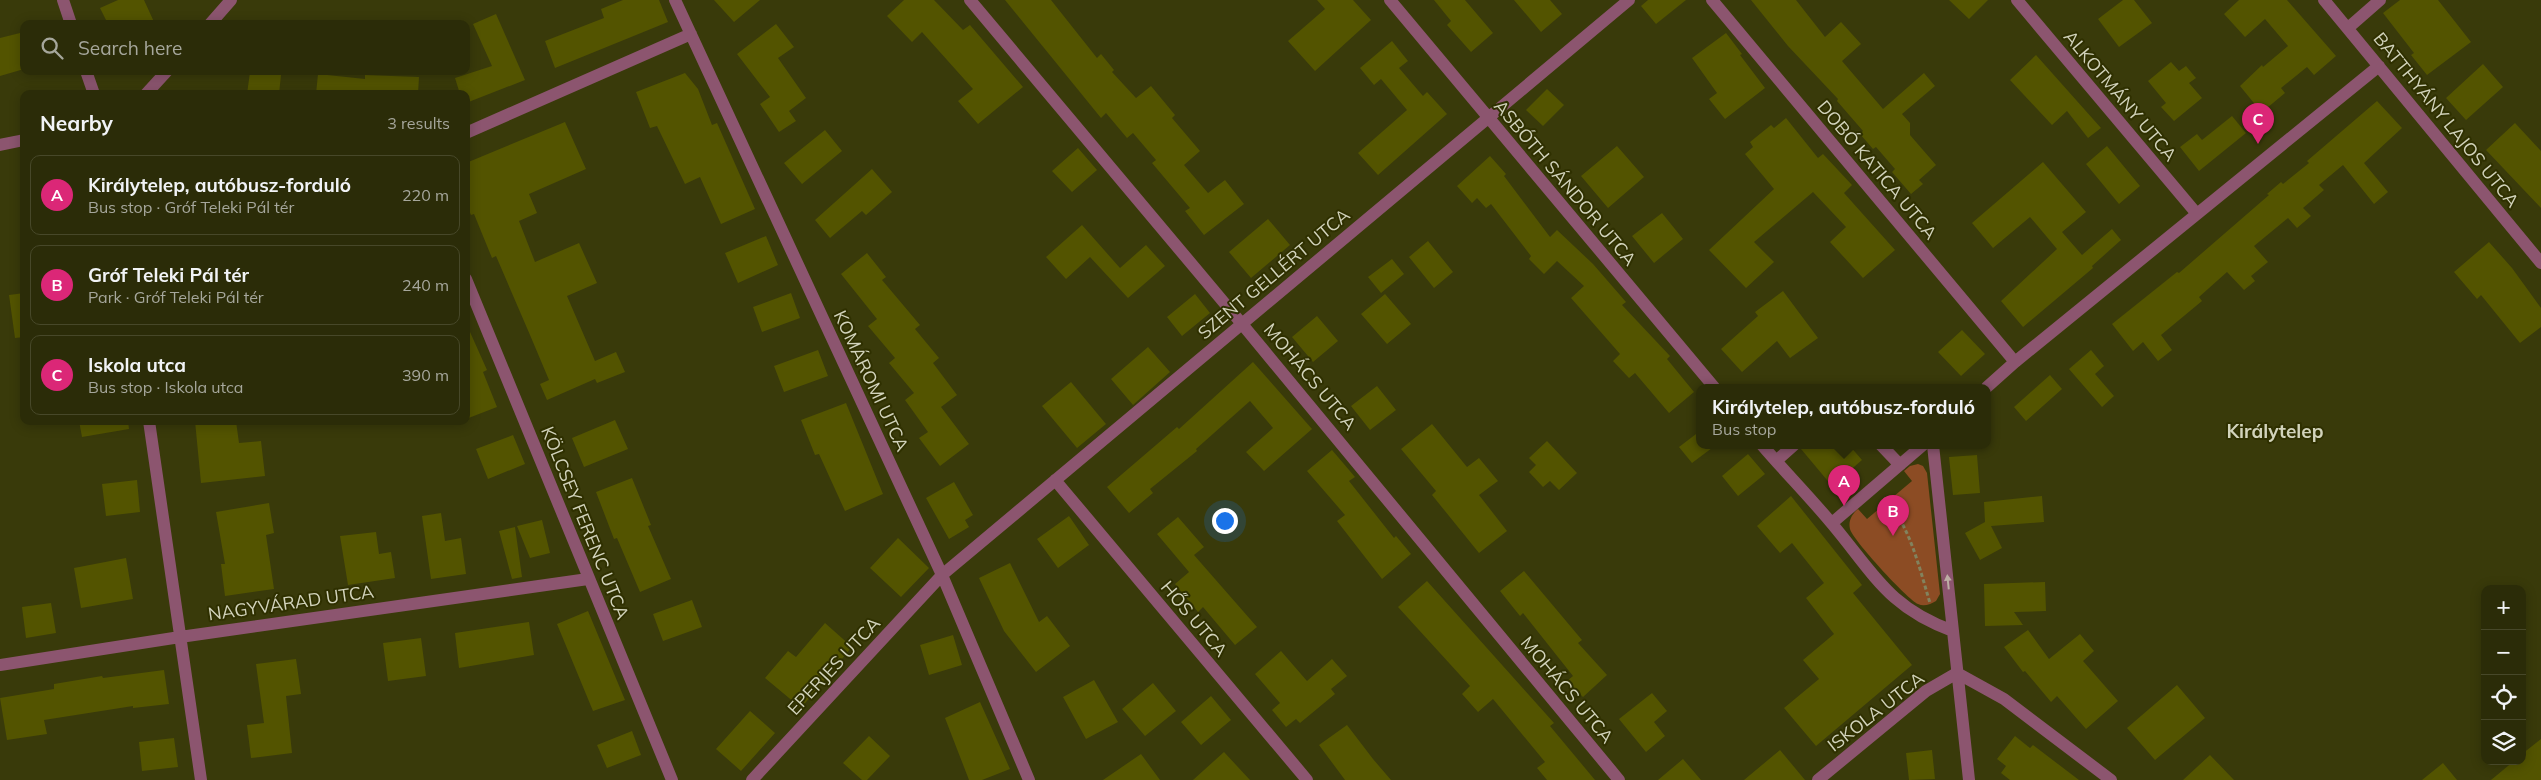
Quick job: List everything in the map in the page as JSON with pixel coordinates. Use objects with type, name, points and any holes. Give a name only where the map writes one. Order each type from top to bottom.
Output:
[{"type":"street","points":[[62,0],[69,20]]},
{"type":"street","points":[[214,20],[231,0]]},
{"type":"street","name":"KOMÁROMI UTCA","points":[[675,0],[942,575],[1029,780]]},
{"type":"street","name":"MOHÁCS UTCA","points":[[970,0],[1242,324],[1619,780]]},
{"type":"street","name":"ASBÓTH SÁNDOR UTCA","points":[[1390,0],[1711,384]]},
{"type":"street","name":"SZENT GELLÉRT UTCA","points":[[942,575],[1630,0]]},
{"type":"street","name":"DOBÓ KATICA UTCA","points":[[1712,0],[2015,362]]},
{"type":"street","name":"ALKOTMÁNY UTCA","points":[[2017,0],[2196,214]]},
{"type":"street","name":"BATTHYÁNY LAJOS UTCA","points":[[2324,0],[2541,263]]},
{"type":"street","points":[[2348,28],[2380,0]]},
{"type":"street","points":[[470,131],[691,34]]},
{"type":"street","points":[[1990,384],[2379,66]]},
{"type":"street","points":[[87,75],[93,90]]},
{"type":"street","points":[[150,90],[163,75]]},
{"type":"street","points":[[0,145],[20,141]]},
{"type":"street","name":"KÖLCSEY FERENC UTCA","points":[[470,289],[672,780]]},
{"type":"street","points":[[150,425],[201,780]]},
{"type":"street","points":[[1766,449],[1832,523],[1888,593],[1912,612],[1954,631]]},
{"type":"street","points":[[1776,461],[1790,449]]},
{"type":"street","points":[[1885,449],[1900,465]]},
{"type":"street","points":[[1832,523],[1918,449]]},
{"type":"street","points":[[1933,449],[1969,780]]},
{"type":"street","name":"HŐS UTCA","points":[[1055,480],[1306,780]]},
{"type":"street","name":"EPERJES UTCA","points":[[752,780],[942,575]]},
{"type":"street","name":"NAGYVÁRAD UTCA","points":[[0,665],[180,637],[588,579]]},
{"type":"street","points":[[1958,673],[2004,699],[2111,780]]},
{"type":"street","name":"ISKOLA UTCA","points":[[1818,780],[1926,692],[1958,673]]},
{"type":"path","points":[[1874,487],[1900,517],[1916,557],[1932,610],[1933,623]]},
{"type":"shaded area","points":[[1918,464],[1923,466],[1927,473],[1940,594],[1936,601],[1925,605],[1920,605],[1912,600],[1893,581],[1860,544],[1850,529],[1851,518],[1858,509],[1867,519],[1912,481],[1904,471],[1910,466]]},
{"type":"building","points":[[118,0],[144,0],[153,20],[106,20],[100,8]]},
{"type":"building","points":[[623,0],[659,0],[668,22],[555,68],[545,41],[604,18],[601,9]]},
{"type":"building","points":[[714,0],[760,0],[734,22]]},
{"type":"building","points":[[904,0],[934,0],[963,30],[970,25],[1023,87],[978,124],[958,101],[973,89],[922,32],[912,42],[887,16]]},
{"type":"building","points":[[1005,0],[1051,0],[1097,58],[1101,54],[1114,70],[1112,72],[1136,98],[1151,86],[1175,115],[1172,118],[1200,151],[1184,165],[1208,193],[1225,180],[1244,204],[1204,235],[1185,211],[1190,208],[1152,163],[1156,160],[1133,133],[1127,138],[1106,113],[1101,118]]},
{"type":"building","points":[[1317,0],[1353,0],[1371,20],[1315,71],[1288,41],[1325,9]]},
{"type":"building","points":[[1434,0],[1465,0],[1493,33],[1471,52],[1447,25],[1451,21]]},
{"type":"building","points":[[1514,0],[1550,0],[1562,14],[1541,32]]},
{"type":"building","points":[[1648,0],[1686,0],[1656,24],[1641,6]]},
{"type":"building","points":[[1751,0],[1796,0],[1825,37],[1841,22],[1861,44],[1842,61],[1883,109],[1924,73],[1935,86],[1902,114],[1910,123],[1910,135],[1936,165],[1919,180],[1923,184],[1911,194],[1892,172],[1895,169],[1876,147],[1873,149],[1860,134],[1863,131],[1837,101],[1838,99],[1788,46]]},
{"type":"building","points":[[1949,0],[1988,0],[1969,19]]},
{"type":"building","points":[[2123,0],[2134,0],[2152,23],[2119,47],[2098,19]]},
{"type":"building","points":[[2239,0],[2287,0],[2336,56],[2314,75],[2307,67],[2281,88],[2285,93],[2267,108],[2263,104],[2258,108],[2240,86],[2262,65],[2263,67],[2288,46],[2265,19],[2245,37],[2224,14]]},
{"type":"building","points":[[2400,0],[2438,0],[2471,42],[2427,75],[2411,55],[2414,53],[2383,13]]},
{"type":"building","points":[[496,14],[525,80],[470,101],[470,90],[459,90],[455,78],[470,75],[470,73],[492,66],[473,24]]},
{"type":"building","points":[[776,24],[794,47],[778,58],[806,98],[789,111],[796,121],[779,132],[760,104],[770,97],[737,54]]},
{"type":"building","points":[[20,33],[20,70],[0,76],[0,38]]},
{"type":"building","points":[[1726,33],[1765,88],[1725,119],[1709,99],[1717,93],[1692,58]]},
{"type":"building","points":[[1392,41],[1408,61],[1399,68],[1423,96],[1427,92],[1447,114],[1378,175],[1358,153],[1407,110],[1381,79],[1374,85],[1360,68]]},
{"type":"building","points":[[2036,55],[2101,128],[2088,138],[2067,111],[2052,125],[2010,80]]},
{"type":"building","points":[[2171,62],[2179,71],[2186,66],[2196,78],[2189,83],[2202,98],[2174,121],[2161,107],[2166,103],[2148,81]]},
{"type":"building","points":[[2483,64],[2503,87],[2466,120],[2446,98]]},
{"type":"building","points":[[685,73],[698,89],[712,125],[717,123],[755,209],[721,224],[700,177],[685,184],[657,126],[650,128],[636,92]]},
{"type":"building","points":[[250,75],[281,75],[279,90],[248,90]]},
{"type":"building","points":[[318,75],[365,79],[365,75],[419,77],[418,90],[316,90]]},
{"type":"building","points":[[1547,89],[1564,105],[1543,126],[1526,110]]},
{"type":"building","points":[[2377,101],[2402,128],[2364,163],[2388,192],[2374,204],[2343,165],[2319,185],[2324,190],[2303,208],[2311,216],[2297,228],[2288,218],[2254,246],[2268,262],[2251,276],[2255,281],[2244,290],[2227,272],[2199,297],[2202,301],[2161,335],[2172,350],[2158,361],[2143,342],[2133,351],[2112,324],[2177,272],[2179,273],[2269,195],[2267,194],[2281,182],[2283,184],[2309,163],[2307,161]]},
{"type":"building","points":[[2232,116],[2246,133],[2199,171],[2180,147],[2197,134],[2202,140]]},
{"type":"building","points":[[1786,118],[1818,158],[1823,154],[1852,185],[1844,193],[1895,250],[1863,278],[1830,242],[1846,227],[1813,192],[1754,242],[1774,262],[1746,288],[1709,250],[1774,189],[1745,154],[1753,147],[1750,142],[1771,125],[1774,128]]},
{"type":"building","points":[[565,122],[586,169],[529,194],[537,213],[519,221],[535,262],[579,243],[597,283],[567,296],[595,361],[616,352],[625,372],[597,383],[595,379],[547,400],[540,384],[549,380],[496,256],[492,258],[474,214],[471,215],[470,213],[470,161]]},
{"type":"building","points":[[2515,123],[2541,151],[2541,208],[2486,150]]},
{"type":"building","points":[[825,130],[842,151],[802,184],[784,163]]},
{"type":"building","points":[[1617,146],[1644,177],[1608,208],[1581,176]]},
{"type":"building","points":[[2107,146],[2140,186],[2119,204],[2086,164]]},
{"type":"building","points":[[1078,148],[1097,170],[1072,192],[1052,171]]},
{"type":"building","points":[[1490,156],[1506,174],[1504,176],[1550,237],[1557,230],[1593,264],[1626,302],[1622,305],[1670,356],[1667,359],[1694,392],[1669,413],[1635,373],[1629,378],[1613,361],[1620,354],[1571,298],[1584,286],[1557,261],[1544,274],[1529,259],[1531,256],[1491,204],[1486,208],[1477,198],[1472,203],[1457,186]]},
{"type":"building","points":[[2043,162],[2086,212],[2062,232],[2082,255],[2112,229],[2121,240],[2092,266],[2093,268],[2023,327],[2001,301],[2057,249],[2030,217],[1993,248],[1972,223]]},
{"type":"building","points":[[872,169],[892,192],[866,215],[862,211],[830,238],[815,220]]},
{"type":"building","points":[[1662,213],[1683,239],[1654,263],[1632,236]]},
{"type":"building","points":[[1268,219],[1290,245],[1251,278],[1229,252]]},
{"type":"building","points":[[1082,225],[1120,268],[1146,245],[1165,266],[1128,298],[1090,257],[1066,279],[1046,257]]},
{"type":"building","points":[[766,236],[778,265],[738,283],[725,253]]},
{"type":"building","points":[[1428,241],[1453,272],[1434,288],[1409,257]]},
{"type":"building","points":[[2489,242],[2512,268],[2541,308],[2541,327],[2520,343],[2481,295],[2477,299],[2454,272]]},
{"type":"building","points":[[867,253],[886,277],[882,280],[920,325],[915,329],[939,358],[933,363],[957,395],[941,407],[969,444],[940,466],[919,438],[928,432],[905,400],[914,393],[889,363],[895,358],[868,326],[877,319],[841,274]]},
{"type":"building","points":[[1392,259],[1404,274],[1381,293],[1368,277]]},
{"type":"building","points":[[1783,291],[1818,338],[1790,358],[1777,341],[1742,372],[1721,349],[1758,316],[1755,312]]},
{"type":"building","points":[[791,293],[800,318],[762,332],[753,307]]},
{"type":"building","points":[[20,294],[20,337],[15,338],[9,295]]},
{"type":"building","points":[[1195,294],[1210,313],[1182,336],[1167,317]]},
{"type":"building","points":[[1385,294],[1411,324],[1387,344],[1361,314]]},
{"type":"building","points":[[1317,316],[1338,341],[1313,362],[1292,337]]},
{"type":"building","points":[[1962,330],[1985,354],[1961,376],[1938,352]]},
{"type":"building","points":[[470,332],[487,370],[483,372],[497,407],[470,417]]},
{"type":"building","points":[[1148,347],[1170,372],[1133,405],[1111,379]]},
{"type":"building","points":[[818,350],[828,376],[784,392],[774,366]]},
{"type":"building","points":[[2091,350],[2104,366],[2095,374],[2114,396],[2102,407],[2069,369]]},
{"type":"building","points":[[1253,362],[1312,429],[1264,471],[1246,452],[1273,428],[1250,401],[1196,449],[1197,451],[1150,489],[1153,493],[1129,513],[1107,487],[1177,427],[1179,429]]},
{"type":"building","points":[[2050,375],[2062,389],[2026,421],[2014,407]]},
{"type":"building","points":[[1071,382],[1106,424],[1077,448],[1042,406]]},
{"type":"building","points":[[1377,386],[1396,410],[1370,430],[1351,406]]},
{"type":"building","points":[[846,403],[883,494],[845,511],[819,454],[815,455],[801,420]]},
{"type":"building","points":[[615,420],[628,449],[584,467],[572,438]]},
{"type":"building","points":[[1432,424],[1467,467],[1479,458],[1498,481],[1479,495],[1507,531],[1479,553],[1432,495],[1436,491],[1401,449]]},
{"type":"building","points":[[80,425],[128,425],[129,429],[82,437]]},
{"type":"building","points":[[195,425],[237,425],[239,443],[261,441],[265,476],[201,483]]},
{"type":"building","points":[[1696,434],[1696,449],[1711,449],[1692,463],[1679,447]]},
{"type":"building","points":[[513,435],[525,464],[488,479],[476,449]]},
{"type":"building","points":[[1547,441],[1577,473],[1559,490],[1550,481],[1543,487],[1529,472],[1536,465],[1529,458]]},
{"type":"building","points":[[1801,449],[1852,449],[1862,460],[1832,486]]},
{"type":"building","points":[[1332,450],[1355,477],[1349,481],[1394,538],[1396,536],[1411,554],[1382,579],[1337,521],[1345,515],[1307,471]]},
{"type":"building","points":[[1748,454],[1765,474],[1738,496],[1722,476]]},
{"type":"building","points":[[1977,455],[1980,493],[1953,495],[1949,457]]},
{"type":"building","points":[[632,478],[651,525],[648,526],[671,579],[640,592],[617,538],[614,539],[596,492]]},
{"type":"building","points":[[137,480],[140,512],[106,516],[102,484]]},
{"type":"building","points":[[954,482],[973,515],[965,520],[969,527],[949,539],[926,498]]},
{"type":"building","points":[[1791,496],[1862,585],[1853,593],[1912,665],[1816,746],[1784,708],[1819,679],[1803,660],[1834,634],[1806,598],[1824,583],[1792,543],[1780,553],[1757,526]]},
{"type":"building","points":[[2042,496],[2044,522],[1991,526],[2002,548],[1980,560],[1965,533],[1985,522],[1984,502]]},
{"type":"building","points":[[269,503],[274,533],[266,535],[274,589],[225,596],[221,564],[225,564],[216,512]]},
{"type":"building","points":[[441,513],[445,541],[461,538],[466,574],[431,579],[422,516]]},
{"type":"building","points":[[1069,516],[1089,545],[1058,568],[1037,539]]},
{"type":"building","points":[[1178,517],[1204,547],[1194,555],[1257,627],[1235,645],[1203,607],[1198,612],[1175,584],[1189,572],[1157,534]]},
{"type":"building","points":[[542,520],[550,553],[530,558],[517,526]]},
{"type":"building","points":[[515,527],[522,577],[512,579],[499,531]]},
{"type":"building","points":[[376,532],[379,554],[391,552],[395,578],[348,585],[340,536]]},
{"type":"building","points":[[898,538],[929,568],[901,597],[870,568]]},
{"type":"building","points":[[126,558],[133,599],[81,608],[74,568]]},
{"type":"building","points":[[1010,563],[1039,622],[1047,616],[1070,646],[1036,672],[1004,631],[979,578]]},
{"type":"building","points":[[1524,571],[1582,640],[1578,643],[1607,675],[1583,697],[1567,681],[1573,676],[1523,613],[1520,616],[1500,591]]},
{"type":"building","points":[[1427,581],[1554,723],[1550,726],[1595,780],[1547,780],[1537,768],[1545,762],[1493,699],[1478,712],[1462,694],[1470,686],[1398,607]]},
{"type":"building","points":[[2045,582],[2046,611],[2014,612],[2023,625],[1985,626],[1984,584]]},
{"type":"building","points":[[692,600],[702,627],[663,641],[653,614]]},
{"type":"building","points":[[51,603],[56,633],[26,638],[22,607]]},
{"type":"building","points":[[588,611],[625,700],[593,711],[557,624]]},
{"type":"building","points":[[529,622],[534,655],[459,668],[455,633]]},
{"type":"building","points":[[825,623],[852,647],[801,708],[765,678],[788,651],[796,657]]},
{"type":"building","points":[[2028,630],[2049,659],[2080,634],[2094,651],[2083,661],[2118,701],[2086,729],[2057,696],[2051,702],[2025,671],[2023,672],[2004,647]]},
{"type":"building","points":[[953,635],[962,665],[929,675],[920,645]]},
{"type":"building","points":[[421,638],[426,676],[388,681],[383,643]]},
{"type":"building","points":[[1281,651],[1307,681],[1332,659],[1347,676],[1331,689],[1335,694],[1300,723],[1296,719],[1286,727],[1272,710],[1280,703],[1255,674]]},
{"type":"building","points":[[296,659],[301,694],[286,696],[292,753],[251,758],[247,725],[264,723],[256,664]]},
{"type":"building","points":[[164,670],[169,704],[133,708],[133,706],[44,720],[47,734],[7,740],[0,698],[54,689],[54,684],[102,676],[103,678]]},
{"type":"building","points":[[1094,680],[1118,722],[1086,739],[1063,697]]},
{"type":"building","points":[[1153,683],[1176,711],[1145,736],[1122,709]]},
{"type":"building","points":[[2177,685],[2205,718],[2155,760],[2127,728]]},
{"type":"building","points":[[1652,693],[1667,711],[1654,722],[1665,736],[1646,752],[1619,719]]},
{"type":"building","points":[[1211,696],[1231,720],[1201,745],[1181,722]]},
{"type":"building","points":[[980,702],[1010,769],[982,780],[969,780],[945,718]]},
{"type":"building","points":[[750,711],[775,733],[741,771],[716,749]]},
{"type":"building","points":[[1347,725],[1391,780],[1345,780],[1319,745]]},
{"type":"building","points":[[632,731],[641,755],[607,768],[597,745]]},
{"type":"building","points":[[869,736],[890,756],[867,780],[862,780],[843,763]]},
{"type":"building","points":[[2015,736],[2030,748],[2033,745],[2079,780],[2010,780],[2001,773],[2006,766],[1997,759]]},
{"type":"building","points":[[174,738],[178,767],[142,771],[139,742]]},
{"type":"building","points":[[2541,739],[2541,780],[2491,780],[2509,765],[2526,765],[2526,751]]},
{"type":"building","points":[[1780,750],[1805,780],[1744,780]]},
{"type":"building","points":[[1932,750],[1935,779],[1909,780],[1906,753]]},
{"type":"building","points":[[1224,752],[1250,780],[1193,780]]},
{"type":"building","points":[[1141,754],[1160,780],[1103,780]]},
{"type":"building","points":[[2210,755],[2234,780],[2183,780]]},
{"type":"building","points":[[1683,759],[1701,780],[1658,780]]},
{"type":"building","points":[[2443,763],[2457,780],[2422,780]]},
{"type":"place","name":"Iskola utca","points":[[2258,144]]},
{"type":"place","name":"Királytelep, autóbusz-forduló","points":[[1844,506]]},
{"type":"place","name":"Gróf Teleki Pál tér","points":[[1893,536]]},
{"type":"district","name":"Királytelep","points":[[2275,431]]}]
